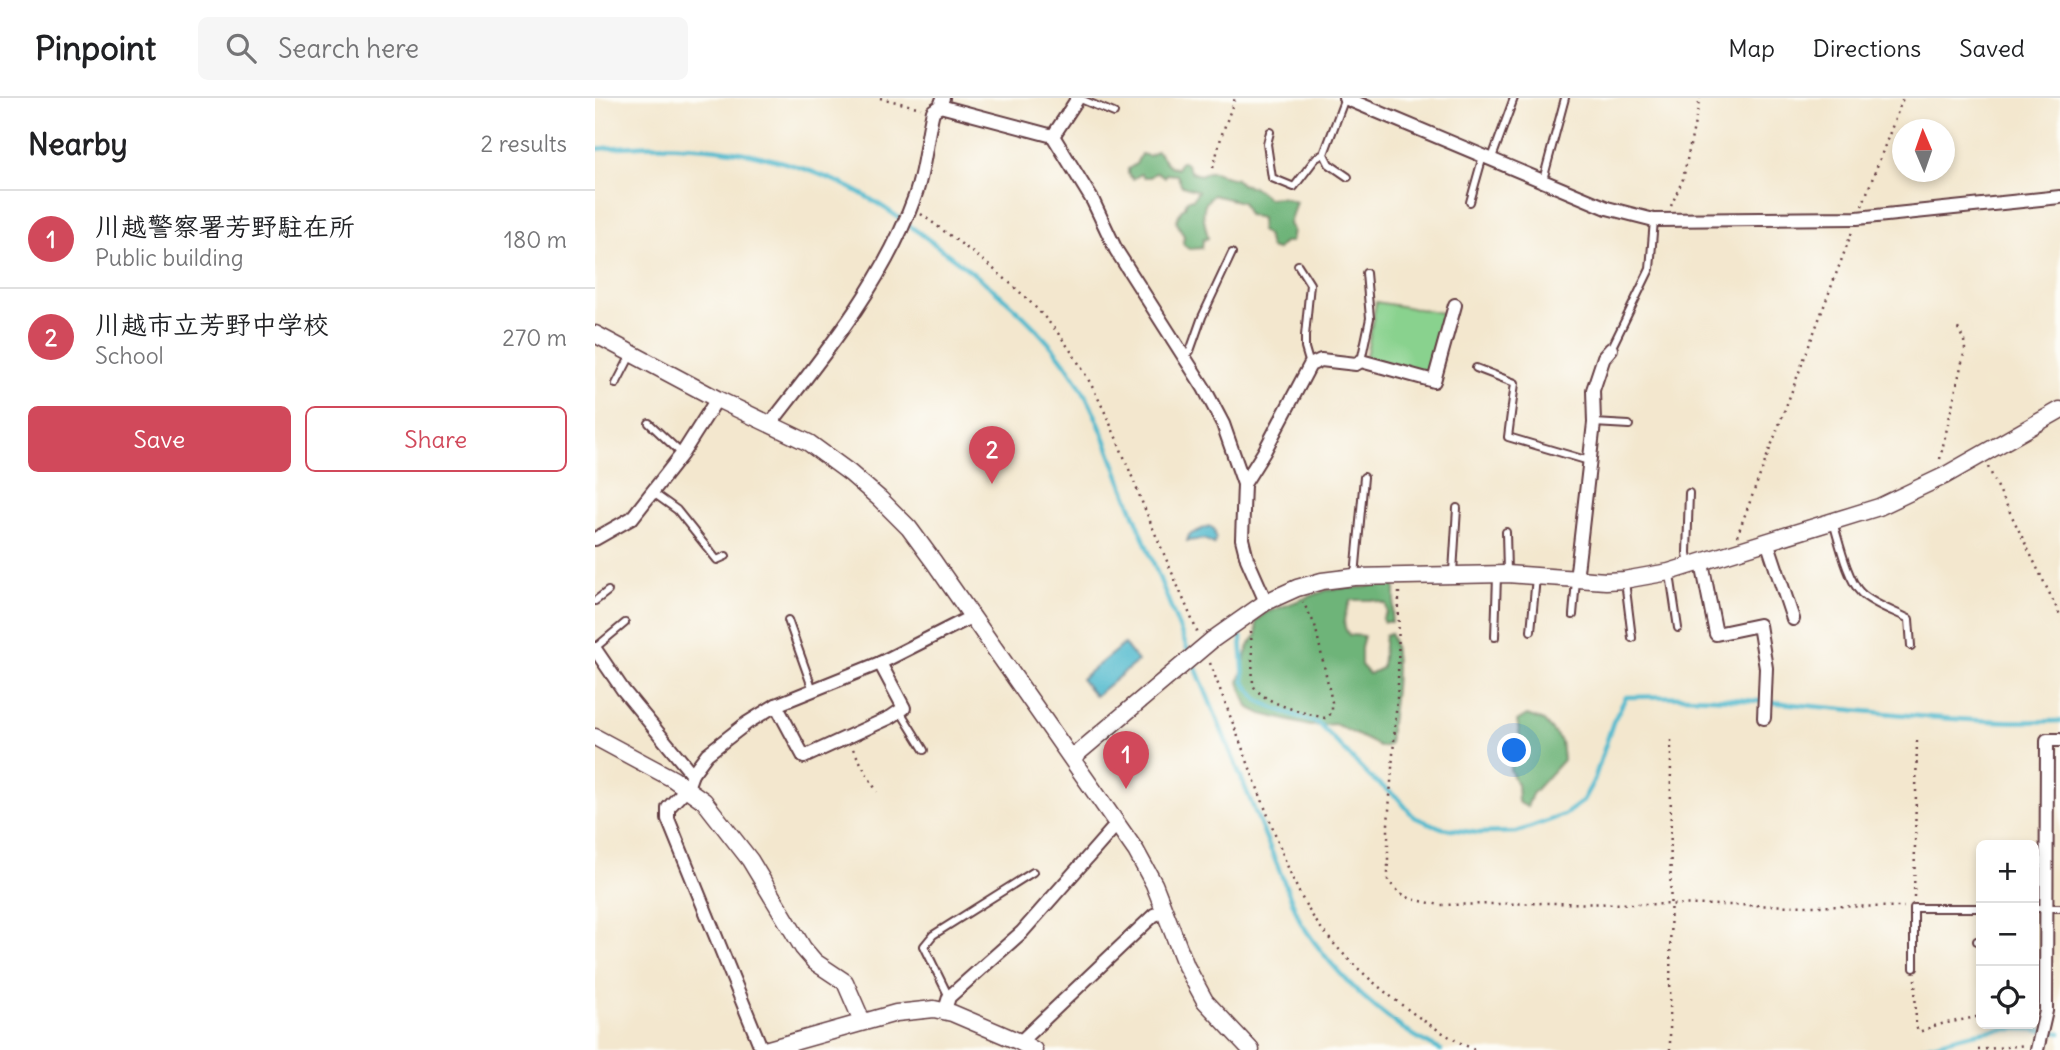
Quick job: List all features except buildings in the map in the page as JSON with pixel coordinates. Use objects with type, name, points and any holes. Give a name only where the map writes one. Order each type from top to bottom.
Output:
[{"type":"street","points":[[1053,136],[1078,98]]},
{"type":"street","points":[[1345,98],[1377,104],[1607,208],[1659,220],[1857,218],[2060,197]]},
{"type":"street","points":[[771,423],[822,356],[883,266],[916,193],[939,105],[1053,136],[1093,201],[1116,250],[1223,424],[1244,484],[1242,539],[1247,559],[1266,602]]},
{"type":"street","points":[[1244,484],[1310,365],[1321,360],[1356,364],[1361,360],[1434,381],[1455,305]]},
{"type":"street","points":[[595,334],[717,399],[809,443],[850,472],[909,528],[1136,850],[1165,911],[1186,966],[1205,1001],[1251,1050]]},
{"type":"street","points":[[1576,580],[1594,423],[1593,390],[1604,357],[1611,349]]},
{"type":"street","points":[[595,539],[632,518],[682,454],[717,399]]},
{"type":"street","points":[[1072,758],[1245,615],[1293,590],[1322,581],[1355,577],[1453,573],[1624,580],[1669,572],[1879,507],[1982,455],[2060,410]]},
{"type":"street","points":[[1767,541],[1793,620]]},
{"type":"street","points":[[1695,564],[1716,634],[1759,625],[1766,668],[1764,718]]},
{"type":"street","points":[[973,616],[880,663],[776,705],[747,723],[707,754],[668,808],[668,820],[764,1050],[862,1021],[947,1004],[1022,932],[1117,824]]},
{"type":"street","points":[[595,648],[623,690],[750,860],[803,948],[815,962],[845,982],[862,1021]]},
{"type":"street","points":[[776,705],[804,757],[904,708],[880,663]]},
{"type":"street","points":[[595,737],[690,781]]},
{"type":"street","points":[[2039,1045],[2045,1018],[2040,908],[2047,740],[2060,740]]},
{"type":"street","points":[[947,1004],[1027,1046],[1153,915],[1165,911]]},
{"type":"lane","points":[[1078,98],[1114,113]]},
{"type":"lane","points":[[1270,132],[1267,144],[1272,178],[1294,187],[1316,158],[1324,155],[1345,98]]},
{"type":"lane","points":[[1470,202],[1487,156],[1514,98]]},
{"type":"lane","points":[[1542,180],[1565,98]]},
{"type":"lane","points":[[1324,155],[1329,164],[1348,177]]},
{"type":"lane","points":[[1611,349],[1650,269],[1659,220]]},
{"type":"lane","points":[[1184,357],[1190,351],[1202,317],[1232,253]]},
{"type":"lane","points":[[1297,265],[1310,284],[1305,348],[1310,365]]},
{"type":"lane","points":[[1361,360],[1370,318],[1366,272]]},
{"type":"lane","points":[[616,384],[631,354]]},
{"type":"lane","points":[[1476,368],[1515,383],[1508,437],[1590,462]]},
{"type":"lane","points":[[649,423],[682,454]]},
{"type":"lane","points":[[1594,423],[1629,425]]},
{"type":"lane","points":[[1355,577],[1364,477]]},
{"type":"lane","points":[[652,492],[677,510],[717,560],[726,556]]},
{"type":"lane","points":[[1689,493],[1687,553],[1695,564]]},
{"type":"lane","points":[[1453,573],[1457,508]]},
{"type":"lane","points":[[1833,522],[1853,582],[1860,592],[1870,599],[1909,619],[1911,646]]},
{"type":"lane","points":[[1495,637],[1506,532]]},
{"type":"lane","points":[[1669,572],[1678,628]]},
{"type":"lane","points":[[1531,631],[1536,576]]},
{"type":"lane","points":[[1573,615],[1576,580]]},
{"type":"lane","points":[[1624,580],[1632,638]]},
{"type":"lane","points":[[595,601],[608,591]]},
{"type":"lane","points":[[788,620],[813,690]]},
{"type":"lane","points":[[595,648],[625,623]]},
{"type":"lane","points":[[900,711],[924,750]]},
{"type":"lane","points":[[947,1004],[924,946],[933,935],[1033,872]]},
{"type":"lane","points":[[1915,968],[1914,908],[1976,908]]},
{"type":"lane","points":[[2040,908],[2060,908]]},
{"type":"path","points":[[880,98],[939,105]]},
{"type":"path","points":[[1213,168],[1235,98]]},
{"type":"path","points":[[1659,220],[1683,179],[1700,98]]},
{"type":"path","points":[[1740,550],[1737,537],[1903,98]]},
{"type":"path","points":[[911,207],[1007,279],[1048,322],[1092,384],[1118,439],[1203,648],[1296,886],[1319,925],[1367,976],[1417,1016],[1453,1040],[1475,1050]]},
{"type":"path","points":[[1944,475],[1939,463],[1965,349],[1956,324]]},
{"type":"path","points":[[1982,455],[2060,615]]},
{"type":"path","points":[[1399,575],[1398,684],[1388,824],[1388,881],[1411,899],[1440,905],[1672,904],[1914,908],[1916,740]]},
{"type":"path","points":[[1245,615],[1250,625],[1253,685],[1257,692],[1283,706],[1325,718],[1332,713],[1332,702],[1315,625],[1308,609],[1293,590]]},
{"type":"path","points":[[847,737],[877,792]]},
{"type":"path","points":[[1670,1050],[1671,739]]},
{"type":"path","points":[[1915,968],[1916,1027],[1919,1032],[1937,1025],[1976,1017]]},
{"type":"path","points":[[1977,1050],[2011,1045],[2039,1045]]},
{"type":"green space","points":[[1157,151],[1167,163],[1177,169],[1180,162],[1183,162],[1191,172],[1200,175],[1215,172],[1254,187],[1268,198],[1281,197],[1296,202],[1289,224],[1293,230],[1291,242],[1284,242],[1277,250],[1270,248],[1267,235],[1261,231],[1261,218],[1248,215],[1242,202],[1213,195],[1204,210],[1208,238],[1203,240],[1202,248],[1189,249],[1183,244],[1184,236],[1176,221],[1187,200],[1193,199],[1198,191],[1182,186],[1177,175],[1166,174],[1165,177],[1157,172],[1150,177],[1141,174],[1133,179],[1128,174],[1128,169],[1136,164],[1141,154],[1149,156]]},
{"type":"green space","points":[[1376,302],[1449,314],[1432,375],[1366,357]]},
{"type":"green space","points":[[1395,581],[1391,622],[1384,622],[1382,619],[1387,612],[1386,604],[1373,600],[1351,600],[1344,622],[1349,635],[1364,636],[1361,665],[1369,674],[1382,668],[1385,635],[1390,633],[1396,658],[1396,672],[1389,745],[1381,747],[1335,724],[1310,726],[1262,714],[1248,707],[1239,682],[1247,652],[1257,635],[1256,622],[1265,613],[1330,589],[1367,587],[1378,582]]},
{"type":"green space","points":[[1527,715],[1544,721],[1561,741],[1563,760],[1532,794],[1527,807],[1518,802],[1517,784],[1510,770],[1511,755],[1521,742],[1517,721]]},
{"type":"water","points":[[1209,526],[1214,529],[1214,544],[1204,539],[1187,541],[1189,535]]},
{"type":"water","points":[[1124,644],[1138,661],[1095,696],[1081,679]]},
{"type":"waterway","points":[[595,149],[658,145],[719,149],[808,170],[838,182],[885,208],[993,289],[1044,337],[1059,355],[1090,404],[1189,653]]},
{"type":"waterway","points":[[1241,637],[1244,682],[1258,700],[1319,724],[1371,778],[1397,797],[1414,817],[1442,828],[1478,833],[1517,832],[1564,815],[1582,802],[1594,780],[1613,722],[1626,697],[1735,699],[1951,719],[2060,721]]},
{"type":"waterway","points":[[1193,661],[1301,923],[1329,961],[1363,996],[1400,1026],[1441,1050]]},
{"type":"waterway","points":[[1913,1050],[1985,1031],[2020,1029],[2060,1033]]},
{"type":"place","name":"川越市立芳野中学校","points":[[992,484]]},
{"type":"place","name":"川越警察署芳野駐在所","points":[[1126,789]]}]
